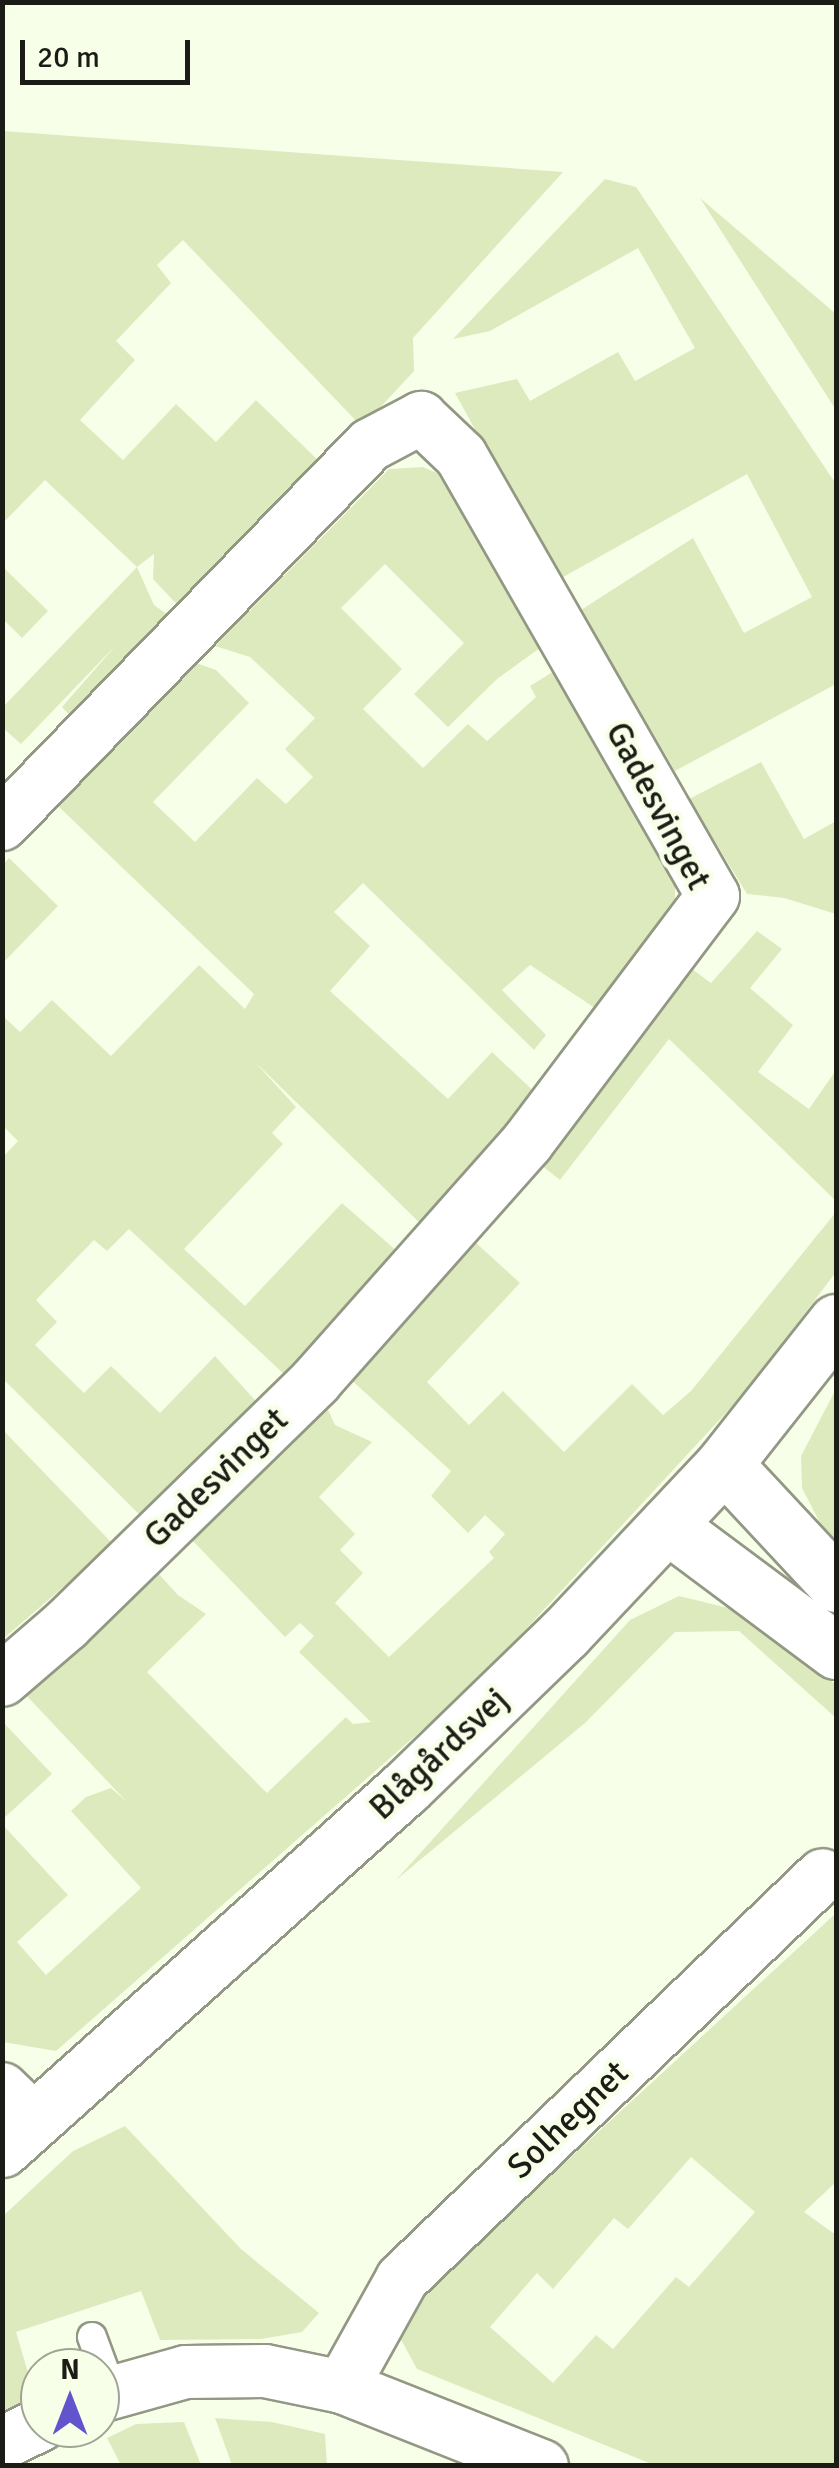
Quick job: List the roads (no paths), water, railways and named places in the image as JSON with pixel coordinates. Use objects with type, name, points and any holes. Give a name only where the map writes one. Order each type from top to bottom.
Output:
[{"type":"street","name":"Gadesvinget","points":[[2,824],[370,445],[421,418],[461,456],[712,896],[528,1143],[316,1381],[66,1625],[2,1680]]},
{"type":"street","name":"Blågårdsvej","points":[[13,2119],[406,1787],[564,1633],[724,1464],[836,1322]]},
{"type":"street","points":[[724,1464],[836,1584]]},
{"type":"street","points":[[667,1525],[836,1651]]},
{"type":"street","name":"Solhegnet","points":[[342,2387],[402,2279],[823,1874]]},
{"type":"street","points":[[120,2390],[186,2372],[266,2371],[342,2387],[542,2466]]},
{"type":"lane","points":[[92,2337],[95,2348]]}]
